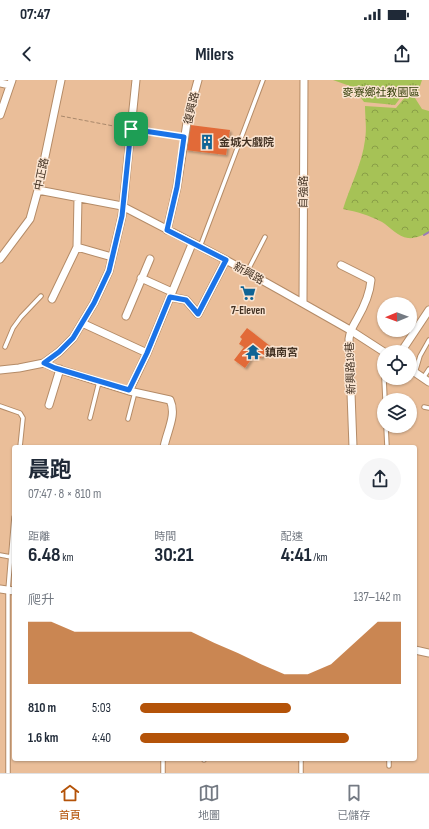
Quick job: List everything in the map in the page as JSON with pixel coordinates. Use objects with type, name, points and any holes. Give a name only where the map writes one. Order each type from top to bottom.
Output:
[{"type":"street","name":"中正路","points":[[0,259],[30,219],[38,190],[61,80]]},
{"type":"street","points":[[0,370],[44,363],[59,352],[73,338],[94,303],[109,271],[122,216],[136,80]]},
{"type":"street","name":"復興路","points":[[167,230],[177,187],[188,116],[198,80]]},
{"type":"street","name":"自強路","points":[[302,303],[304,80]]},
{"type":"street","points":[[0,82],[11,83],[0,115]]},
{"type":"street","name":"新興路","points":[[38,190],[122,206],[192,244],[226,260],[350,330],[377,347]]},
{"type":"street","points":[[52,299],[77,247],[78,198]]},
{"type":"street","points":[[132,391],[192,244]]},
{"type":"street","points":[[77,247],[112,257]]},
{"type":"street","points":[[126,316],[150,259]]},
{"type":"street","points":[[141,278],[186,300],[198,314],[226,260]]},
{"type":"street","name":"新興路19巷","points":[[341,265],[371,280],[370,287],[358,317],[350,330],[349,339],[353,445]]},
{"type":"street","points":[[406,345],[429,310]]},
{"type":"street","points":[[82,323],[147,353]]},
{"type":"street","points":[[44,363],[132,391],[170,400],[173,406],[173,414],[165,445]]},
{"type":"street","points":[[49,405],[60,369]]},
{"type":"street","points":[[417,374],[426,380]]},
{"type":"street","points":[[0,589],[11,590]]},
{"type":"street","points":[[417,650],[429,653]]},
{"type":"lane","points":[[200,247],[263,80]]},
{"type":"lane","points":[[247,272],[265,238]]},
{"type":"lane","points":[[5,347],[13,328],[41,296]]},
{"type":"lane","points":[[417,362],[429,340]]},
{"type":"lane","points":[[426,380],[429,369]]},
{"type":"lane","points":[[90,418],[99,381]]},
{"type":"lane","points":[[128,419],[132,391]]},
{"type":"lane","points":[[0,406],[20,413],[22,418],[20,445]]},
{"type":"lane","points":[[424,407],[429,408]]},
{"type":"lane","points":[[386,433],[387,445]]},
{"type":"lane","points":[[8,773],[12,543]]},
{"type":"lane","points":[[0,555],[11,556]]},
{"type":"lane","points":[[163,761],[163,773]]},
{"type":"lane","points":[[301,761],[301,773]]},
{"type":"lane","points":[[389,761],[389,766]]},
{"type":"path","points":[[54,114],[131,129],[184,137]]},
{"type":"green space","name":"麥寮鄉社教園區","points":[[333,80],[422,80],[417,95],[405,92],[395,105],[364,102],[361,98],[364,91]]},
{"type":"green space","points":[[406,96],[415,98],[422,109],[429,111],[429,232],[410,238],[401,236],[382,222],[372,217],[343,209],[359,166],[366,136],[365,106],[396,108]]},
{"type":"building","name":"金城大戲院","points":[[190,125],[230,130],[226,155],[185,150]]},
{"type":"building","name":"鎮南宮","points":[[247,328],[270,346],[261,358],[257,356],[255,359],[252,358],[245,368],[234,360],[244,347],[239,344],[242,339],[240,337]]},
{"type":"waterway","points":[[424,235],[429,232]]},
{"type":"place","name":"金城大戲院","points":[[207,142]]},
{"type":"place","name":"7-Eleven","points":[[248,293]]},
{"type":"place","name":"鎮南宮","points":[[253,352]]},
{"type":"route","points":[[131,129],[184,137],[177,187],[167,230],[226,260],[198,314],[186,300],[170,297],[147,353],[129,390],[55,368],[44,363],[59,352],[73,338],[94,303],[109,271],[122,216],[131,129]]}]
